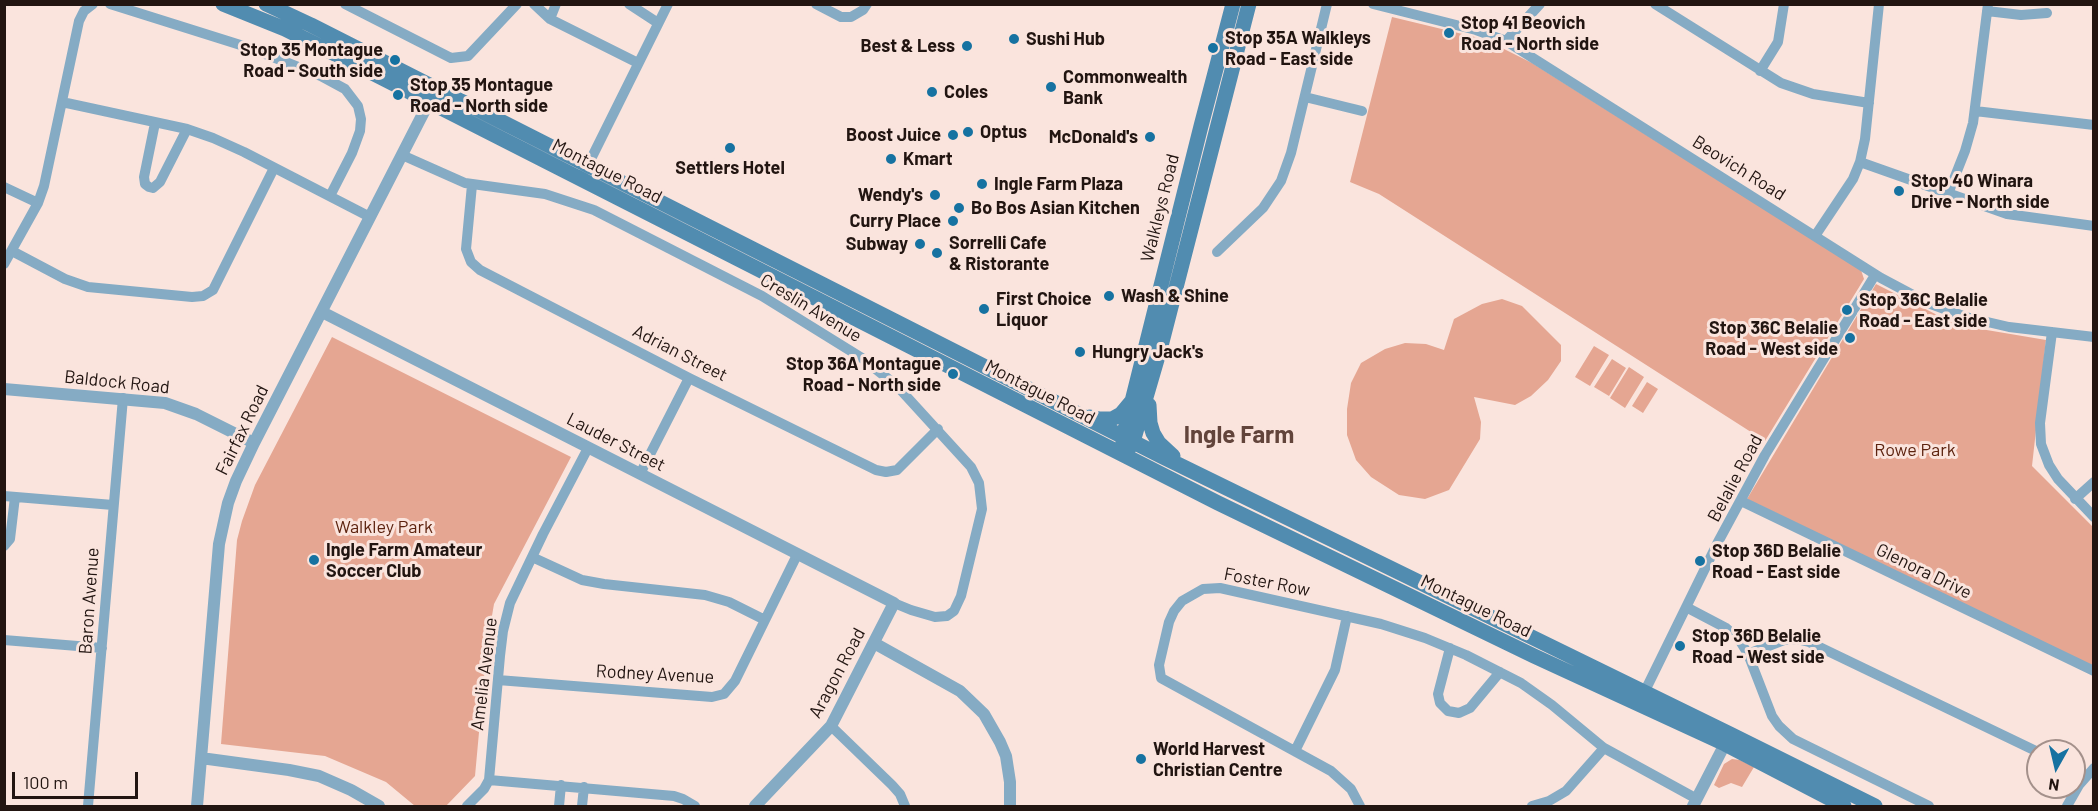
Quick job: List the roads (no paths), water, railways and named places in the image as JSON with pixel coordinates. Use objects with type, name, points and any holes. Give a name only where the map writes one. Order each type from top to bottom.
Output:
[{"type":"main road","name":"Montague Road","points":[[223,4],[283,15]]},
{"type":"main road","name":"Montague Road","points":[[266,4],[580,179],[1123,456],[1534,656],[1642,698]]},
{"type":"main road","name":"Walkleys Road","points":[[1128,440],[1133,400],[1233,4]]},
{"type":"main road","name":"Walkleys Road","points":[[1123,456],[1152,378],[1249,4]]},
{"type":"main road","name":"Montague Road","points":[[433,96],[588,165],[1642,698],[1875,807]]},
{"type":"main road","points":[[1152,378],[1149,413],[1153,433],[1166,451],[1191,471]]},
{"type":"main road","points":[[1068,409],[1106,420],[1121,414],[1133,400]]},
{"type":"main road","name":"Montague Road","points":[[1728,739],[1844,807]]},
{"type":"street","points":[[4,264],[38,203],[47,177],[81,15],[93,4]]},
{"type":"street","points":[[110,4],[250,48],[321,76],[345,89],[358,106],[361,119],[360,131],[352,153],[330,196]]},
{"type":"street","points":[[345,4],[450,58],[468,56],[517,4]]},
{"type":"street","points":[[534,4],[550,19],[638,63]]},
{"type":"street","points":[[550,19],[556,4]]},
{"type":"street","points":[[629,4],[658,23]]},
{"type":"street","points":[[580,179],[668,4]]},
{"type":"street","points":[[816,4],[841,17],[851,17],[863,10],[867,4]]},
{"type":"street","points":[[1218,252],[1263,208],[1279,185],[1291,153],[1327,4]]},
{"type":"street","points":[[1506,41],[1540,4]]},
{"type":"street","points":[[1655,4],[1781,83],[1803,92],[1829,98],[1869,102]]},
{"type":"street","points":[[1760,71],[1778,42],[1784,4]]},
{"type":"street","points":[[1815,236],[1853,179],[1860,162],[1879,4]]},
{"type":"street","name":"Beovich Road","points":[[1375,5],[1476,30],[1506,41],[1875,275],[1913,296],[1966,317],[2009,327],[2094,337]]},
{"type":"street","points":[[1948,194],[1967,144],[1975,111],[1988,8],[2021,15],[2047,13]]},
{"type":"street","name":"Fairfax Road","points":[[196,807],[221,530],[231,492],[433,96]]},
{"type":"street","points":[[1305,97],[1362,111]]},
{"type":"street","points":[[62,102],[187,129],[229,145],[370,217]]},
{"type":"street","points":[[1975,111],[2094,126]]},
{"type":"street","points":[[155,123],[144,177],[145,184],[153,188],[160,182],[187,129]]},
{"type":"street","name":"Creslin Avenue","points":[[402,154],[456,180],[472,185],[545,194],[594,210],[762,296],[862,358],[897,386],[971,467],[980,489],[981,513],[970,562],[958,605],[954,611],[947,616],[928,615],[894,603]]},
{"type":"street","points":[[1860,162],[2007,214],[2094,226]]},
{"type":"street","points":[[12,251],[65,279],[88,287],[192,297],[203,296],[213,290],[274,168]]},
{"type":"street","name":"Adrian Street","points":[[472,185],[466,249],[468,258],[475,266],[690,378],[880,471],[891,471],[902,466],[938,429]]},
{"type":"street","points":[[4,187],[38,203]]},
{"type":"street","name":"Belalie Road","points":[[1642,698],[1686,607],[1779,431],[1875,275]]},
{"type":"street","name":"Lauder Street","points":[[321,312],[894,603]]},
{"type":"street","points":[[2052,332],[2040,437],[2049,465],[2058,479],[2094,518]]},
{"type":"street","points":[[640,474],[690,378]]},
{"type":"street","name":"Baldock Road","points":[[4,389],[165,403],[183,408],[254,443]]},
{"type":"street","name":"Baron Avenue","points":[[88,807],[123,398]]},
{"type":"street","name":"Amelia Avenue","points":[[489,780],[503,631],[508,609],[515,590],[588,448]]},
{"type":"street","points":[[2075,499],[2094,482]]},
{"type":"street","points":[[4,546],[10,539],[10,496],[113,505]]},
{"type":"street","name":"Glenora Drive","points":[[1741,501],[2094,670]]},
{"type":"street","name":"Rodney Avenue","points":[[498,680],[712,697],[724,694],[732,686],[797,555]]},
{"type":"street","points":[[532,556],[582,580],[705,595],[729,602],[765,620]]},
{"type":"street","name":"Foster Row","points":[[1360,807],[1351,789],[1340,778],[1161,678],[1159,665],[1168,622],[1182,601],[1195,592],[1211,588],[1253,594],[1400,629],[1450,648],[1500,672],[1541,697],[1604,748],[1695,803]]},
{"type":"street","name":"Aragon Road","points":[[755,807],[831,726],[894,603]]},
{"type":"street","points":[[1686,607],[1733,634],[1740,641],[1748,654],[1772,716],[1793,739],[1929,807]]},
{"type":"street","points":[[1295,751],[1335,670],[1347,616]]},
{"type":"street","points":[[1748,654],[1784,640],[1796,639],[1809,642],[2026,746]]},
{"type":"street","points":[[4,640],[102,648]]},
{"type":"street","points":[[873,643],[960,691],[984,714],[1000,742],[1007,761],[1011,807]]},
{"type":"street","points":[[1450,648],[1438,693],[1440,703],[1448,711],[1459,713],[1470,708],[1500,672]]},
{"type":"street","points":[[831,726],[892,784],[900,794],[905,807]]},
{"type":"street","points":[[1695,803],[1728,739]]},
{"type":"street","points":[[1532,807],[1549,801],[1566,791],[1604,748]]},
{"type":"street","points":[[201,758],[319,776],[351,790],[379,807]]},
{"type":"street","points":[[467,807],[484,789],[489,780],[675,796],[695,807]]},
{"type":"street","points":[[559,807],[561,785]]},
{"type":"street","points":[[582,807],[585,787]]},
{"type":"place","name":"Stop 41 Beovich Road - North side","points":[[1449,33]]},
{"type":"place","name":"Sushi Hub","points":[[1014,39]]},
{"type":"place","name":"Best & Less","points":[[967,46]]},
{"type":"place","name":"Stop 35A Walkleys Road - East side","points":[[1213,48]]},
{"type":"place","name":"Stop 35 Montague Road - South side","points":[[395,60]]},
{"type":"place","name":"Commonwealth Bank","points":[[1051,87]]},
{"type":"place","name":"Coles","points":[[932,92]]},
{"type":"place","name":"Stop 35 Montague Road - North side","points":[[398,95]]},
{"type":"place","name":"Optus","points":[[968,132]]},
{"type":"place","name":"Boost Juice","points":[[953,135]]},
{"type":"place","name":"McDonald's","points":[[1150,137]]},
{"type":"place","name":"Settlers Hotel","points":[[730,148]]},
{"type":"place","name":"Kmart","points":[[891,159]]},
{"type":"place","name":"Ingle Farm Plaza","points":[[982,184]]},
{"type":"place","name":"Stop 40 Winara Drive - North side","points":[[1899,191]]},
{"type":"place","name":"Wendy's","points":[[935,195]]},
{"type":"place","name":"Bo Bos Asian Kitchen","points":[[959,208]]},
{"type":"place","name":"Curry Place","points":[[953,221]]},
{"type":"place","name":"Subway","points":[[920,244]]},
{"type":"place","name":"Sorrelli Cafe & Ristorante","points":[[937,253]]},
{"type":"place","name":"Wash & Shine","points":[[1109,296]]},
{"type":"place","name":"First Choice Liquor","points":[[984,309]]},
{"type":"place","name":"Stop 36C Belalie Road - East side","points":[[1847,310]]},
{"type":"place","name":"Stop 36C Belalie Road - West side","points":[[1850,338]]},
{"type":"place","name":"Hungry Jack's","points":[[1080,352]]},
{"type":"place","name":"Stop 36A Montague Road - North side","points":[[953,374]]},
{"type":"place","name":"Ingle Farm Amateur Soccer Club","points":[[314,560]]},
{"type":"place","name":"Stop 36D Belalie Road - East side","points":[[1700,561]]},
{"type":"place","name":"Stop 36D Belalie Road - West side","points":[[1680,646]]},
{"type":"place","name":"World Harvest Christian Centre","points":[[1141,759]]},
{"type":"district","name":"Ingle Farm","points":[[1239,435]]},
{"type":"park label","name":"Rowe Park","points":[[1915,450]]},
{"type":"park label","name":"Walkley Park","points":[[384,527]]}]
